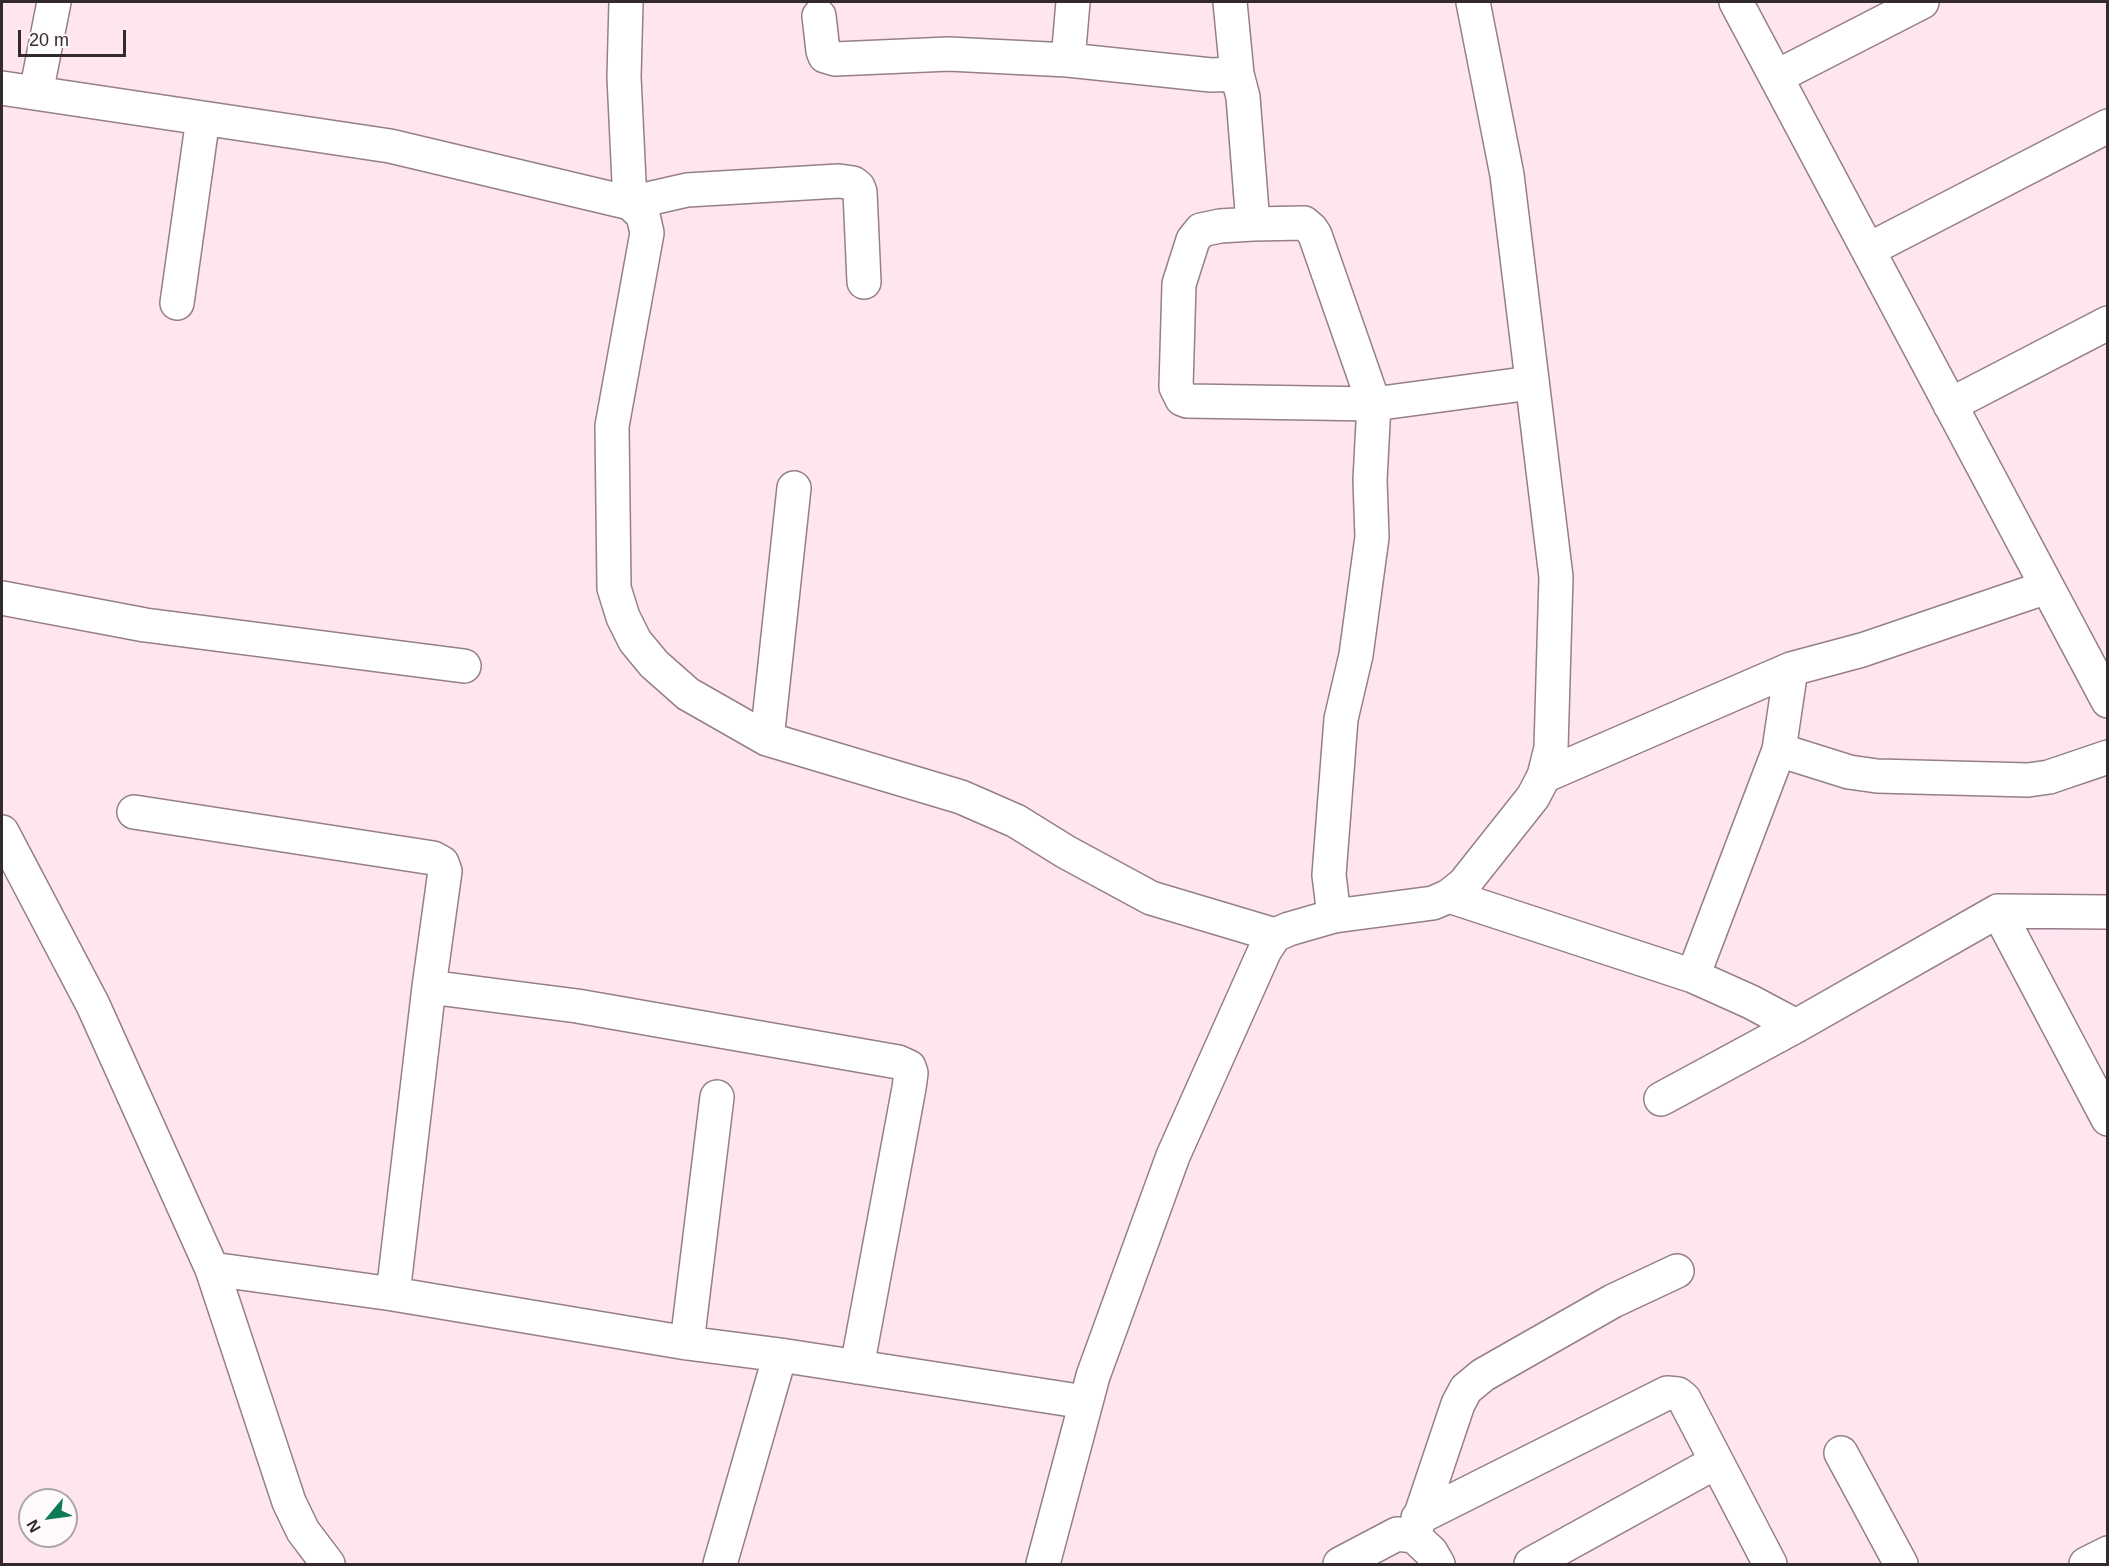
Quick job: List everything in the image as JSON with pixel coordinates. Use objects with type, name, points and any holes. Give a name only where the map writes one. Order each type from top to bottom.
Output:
[{"type":"street","points":[[36,93],[54,2]]},
{"type":"street","points":[[626,2],[624,77],[630,203],[643,215],[647,233],[612,426],[615,588],[623,617],[635,641],[654,664],[688,694],[767,739],[961,796],[1016,821],[1066,852],[1151,898],[1275,936]]},
{"type":"street","points":[[1068,60],[1073,2]]},
{"type":"street","points":[[1230,2],[1237,74],[1243,97],[1253,224]]},
{"type":"street","points":[[1043,1564],[1096,1365],[1173,1156],[1265,950],[1275,936],[1289,929],[1334,916],[1433,903],[1449,896],[1464,884],[1533,797],[1544,776],[1551,748],[1556,577],[1507,176],[1473,2]]},
{"type":"street","points":[[1736,2],[2108,701]]},
{"type":"street","points":[[1776,77],[1922,2]]},
{"type":"street","points":[[819,16],[823,51],[825,56],[836,59],[949,54],[1068,60],[1211,75],[1237,74]]},
{"type":"street","points":[[2,88],[390,146],[630,203],[687,189],[839,181],[853,183],[860,192],[864,282]]},
{"type":"street","points":[[177,303],[203,118]]},
{"type":"street","points":[[1868,250],[2108,126]]},
{"type":"street","points":[[1334,916],[1329,875],[1341,719],[1356,655],[1372,537],[1371,480],[1374,404],[1311,229],[1304,223],[1220,226],[1201,230],[1193,240],[1179,284],[1176,387],[1182,399],[1187,401],[1374,404],[1531,383]]},
{"type":"street","points":[[1950,405],[2108,323]]},
{"type":"street","points":[[767,739],[794,488]]},
{"type":"street","points":[[1544,776],[1791,669],[1862,650],[2047,587]]},
{"type":"street","points":[[2,598],[145,625],[465,666]]},
{"type":"street","points":[[1693,976],[1779,750],[1791,669]]},
{"type":"street","points":[[1779,750],[1850,772],[1877,776],[2028,780],[2049,777],[2108,757]]},
{"type":"street","points":[[134,812],[433,858],[442,864],[445,871],[393,1294]]},
{"type":"street","points":[[2,832],[93,1005],[212,1269],[289,1502],[303,1531],[328,1564]]},
{"type":"street","points":[[1449,896],[1693,976],[1751,1002],[1796,1026]]},
{"type":"street","points":[[1998,911],[2108,1119]]},
{"type":"street","points":[[1660,1099],[1796,1026],[1998,911],[2108,912]]},
{"type":"street","points":[[429,987],[577,1006],[898,1062],[909,1067],[911,1073],[909,1088],[857,1367]]},
{"type":"street","points":[[687,1342],[717,1097]]},
{"type":"street","points":[[212,1269],[393,1294],[687,1342],[1085,1402]]},
{"type":"street","points":[[1438,1564],[1416,1527],[1458,1404],[1466,1389],[1483,1375],[1603,1307],[1677,1271]]},
{"type":"street","points":[[720,1564],[780,1355]]},
{"type":"street","points":[[1340,1564],[1416,1527],[1667,1393],[1678,1394],[1683,1400],[1770,1564]]},
{"type":"street","points":[[1841,1453],[1901,1564]]},
{"type":"street","points":[[1531,1564],[1716,1462]]},
{"type":"street","points":[[2086,1564],[2108,1553]]}]
